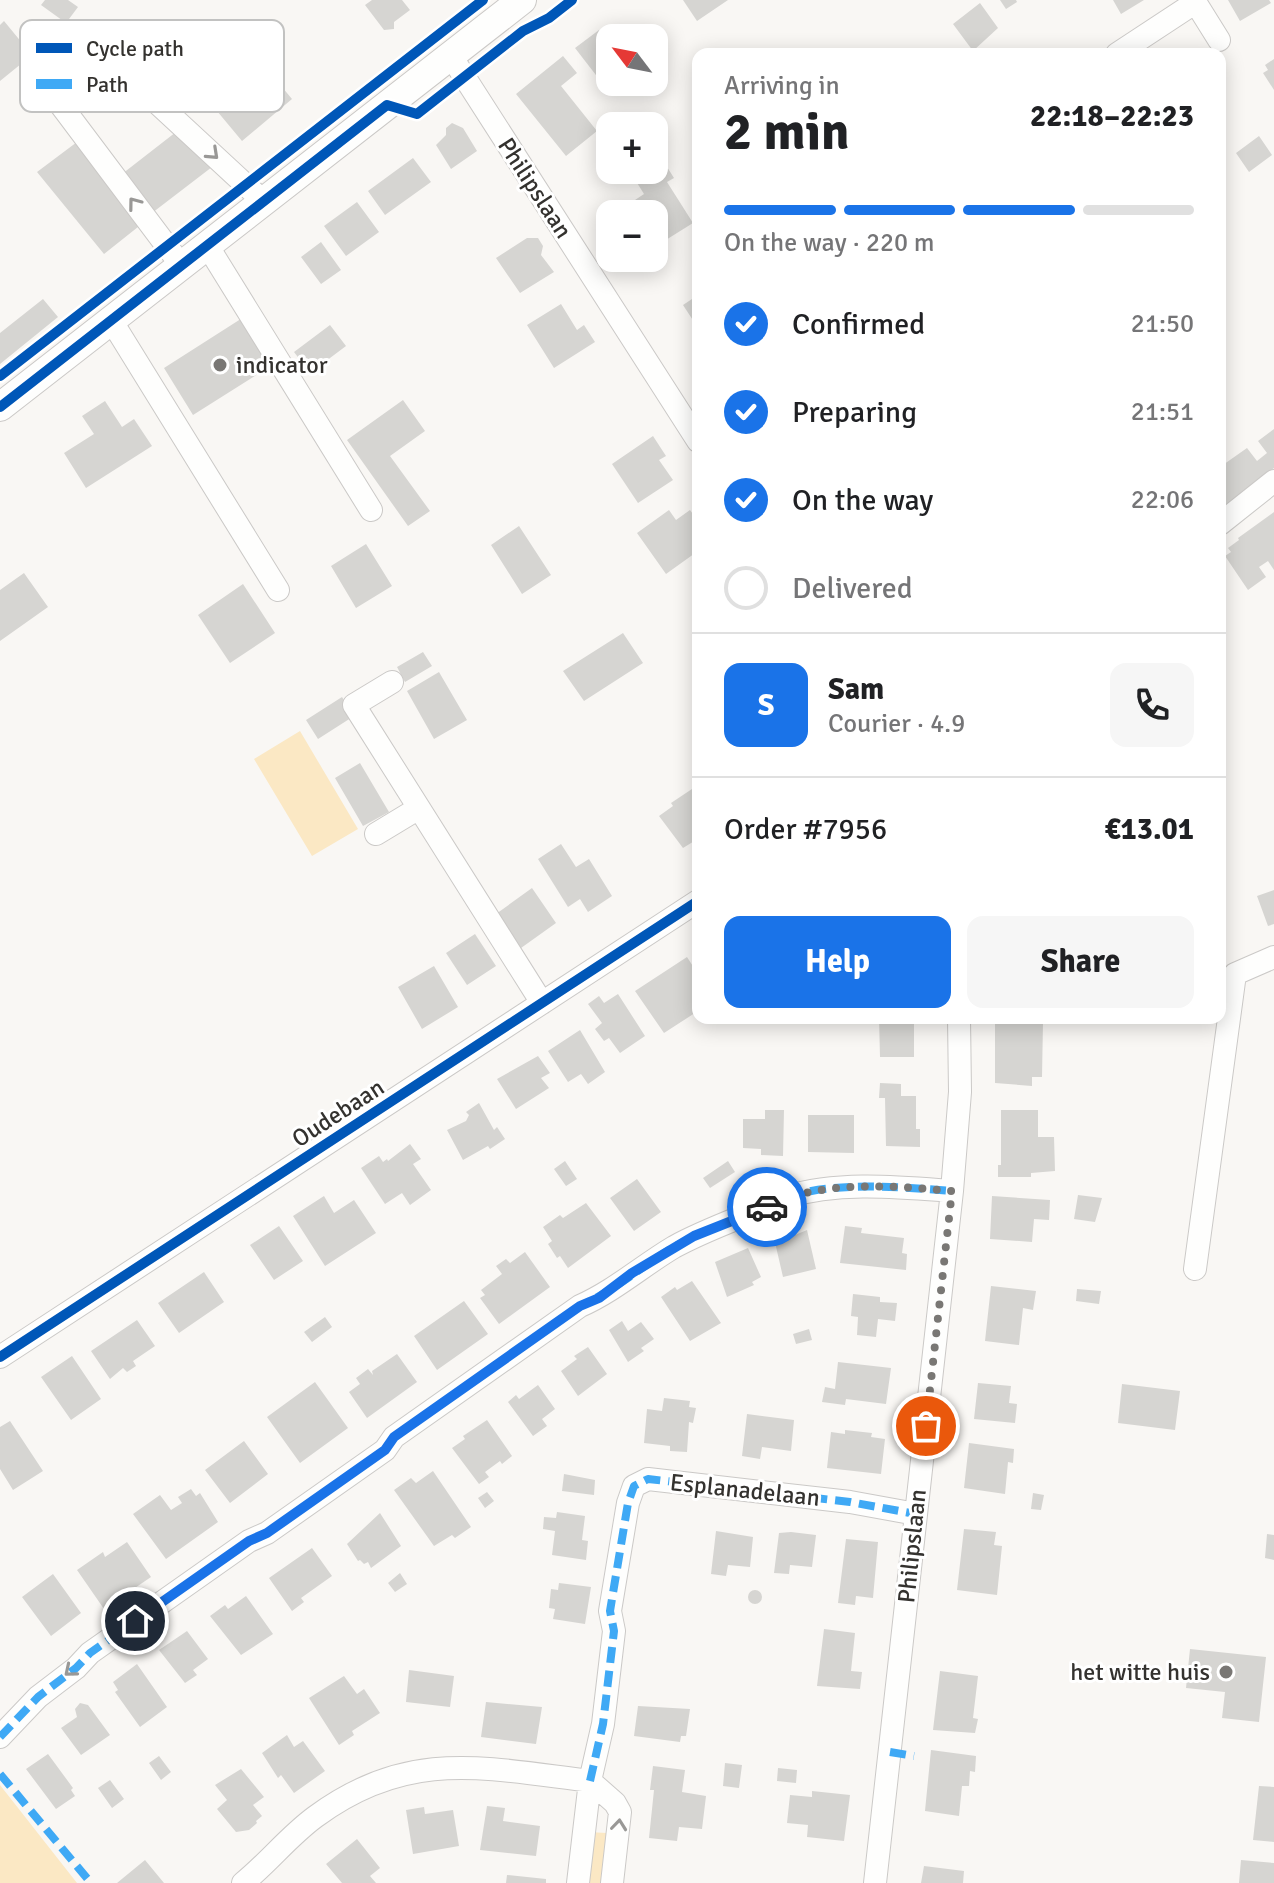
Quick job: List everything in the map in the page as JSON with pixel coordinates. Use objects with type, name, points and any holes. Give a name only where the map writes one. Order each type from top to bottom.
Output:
[{"type":"main road","points":[[0,407],[522,0]]},
{"type":"street","points":[[1126,48],[1195,1],[1219,40]]},
{"type":"street","name":"Philipslaan","points":[[451,56],[692,432]]},
{"type":"street","points":[[66,112],[181,265]]},
{"type":"street","points":[[167,112],[263,201]]},
{"type":"street","points":[[207,245],[371,510]]},
{"type":"street","points":[[111,320],[278,590]]},
{"type":"street","points":[[1226,519],[1274,481]]},
{"type":"street","points":[[392,682],[354,705],[542,1003]]},
{"type":"street","points":[[376,834],[419,808]]},
{"type":"street","name":"Oudebaan","points":[[0,1357],[692,905]]},
{"type":"street","points":[[1195,1269],[1235,974],[1274,957]]},
{"type":"street","name":"Philipslaan","points":[[875,1883],[952,1191],[960,1092],[959,1024]]},
{"type":"street","points":[[0,1737],[38,1697],[76,1668],[90,1653],[385,1450],[394,1437],[580,1306],[599,1298],[632,1273],[683,1242],[722,1223],[761,1210],[784,1197],[820,1190],[870,1187],[952,1191]]},
{"type":"street","name":"Esplanadelaan","points":[[578,1883],[590,1781],[603,1724],[614,1631],[610,1611],[628,1503],[634,1486],[648,1479],[723,1490],[850,1502],[916,1514]]},
{"type":"street","points":[[243,1883],[314,1817],[354,1791],[448,1766],[590,1781],[615,1803],[620,1812],[612,1883]]},
{"type":"shaded area","points":[[300,731],[358,829],[312,856],[254,759]]},
{"type":"shaded area","points":[[0,1785],[77,1883],[0,1883]]},
{"type":"shaded area","points":[[588,1832],[607,1833],[604,1883],[582,1883]]},
{"type":"building","points":[[45,0],[68,0],[78,7],[68,20],[62,20],[41,5]]},
{"type":"building","points":[[372,0],[402,0],[410,10],[394,22],[394,29],[384,30],[365,5]]},
{"type":"building","points":[[683,0],[728,0],[697,21]]},
{"type":"building","points":[[1000,0],[1016,0],[1017,2],[1006,9]]},
{"type":"building","points":[[1113,0],[1144,0],[1121,14]]},
{"type":"building","points":[[1228,0],[1269,0],[1271,3],[1240,21]]},
{"type":"building","points":[[980,3],[998,28],[976,48],[971,48],[953,24]]},
{"type":"building","points":[[4,21],[20,40],[20,65],[0,81],[0,25]]},
{"type":"building","points":[[596,32],[596,75],[575,48]]},
{"type":"building","points":[[563,56],[577,73],[561,86],[596,132],[566,156],[516,94]]},
{"type":"building","points":[[1274,59],[1274,90],[1263,73],[1268,70],[1265,65]]},
{"type":"building","points":[[284,89],[292,99],[284,106]]},
{"type":"building","points":[[218,112],[277,112],[242,141]]},
{"type":"building","points":[[452,123],[463,128],[477,151],[451,169],[436,145]]},
{"type":"building","points":[[176,132],[212,167],[152,213],[122,174]]},
{"type":"building","points":[[1259,136],[1272,155],[1249,172],[1236,153]]},
{"type":"building","points":[[77,142],[143,223],[104,254],[37,172]]},
{"type":"building","points":[[413,158],[431,182],[385,215],[368,191]]},
{"type":"building","points":[[638,184],[668,184],[692,224],[668,239],[668,200],[635,200],[644,194]]},
{"type":"building","points":[[357,202],[379,232],[346,256],[324,226]]},
{"type":"building","points":[[527,238],[538,238],[543,246],[541,255],[554,272],[520,293],[496,258]]},
{"type":"building","points":[[321,242],[341,270],[321,284],[301,257]]},
{"type":"building","points":[[43,299],[58,317],[0,364],[0,333]]},
{"type":"building","points":[[692,299],[692,319],[683,305]]},
{"type":"building","points":[[561,304],[577,330],[584,325],[595,342],[554,368],[527,325]]},
{"type":"building","name":"indicator","points":[[247,315],[277,362],[193,415],[164,368]]},
{"type":"building","points":[[330,325],[346,346],[310,373],[294,352]]},
{"type":"building","points":[[403,400],[425,431],[390,456],[430,511],[408,526],[347,440]]},
{"type":"building","points":[[105,401],[122,427],[134,419],[152,446],[86,488],[64,453],[94,434],[82,416]]},
{"type":"building","points":[[1274,429],[1274,468],[1226,504],[1226,463],[1247,448],[1257,461],[1267,453],[1258,441]]},
{"type":"building","points":[[653,436],[666,456],[659,460],[673,480],[638,503],[612,464]]},
{"type":"building","points":[[669,510],[676,520],[690,510],[692,555],[666,574],[637,533]]},
{"type":"building","points":[[1274,512],[1274,570],[1268,561],[1259,567],[1266,577],[1248,590],[1226,557],[1231,552],[1228,548]]},
{"type":"building","points":[[519,526],[551,575],[522,594],[491,545]]},
{"type":"building","points":[[366,544],[392,586],[356,608],[331,566]]},
{"type":"building","points":[[24,573],[48,607],[0,641],[0,590]]},
{"type":"building","points":[[243,584],[275,633],[230,663],[198,615]]},
{"type":"building","points":[[623,633],[643,663],[584,701],[563,671]]},
{"type":"building","points":[[423,652],[432,666],[405,682],[397,667]]},
{"type":"building","points":[[439,672],[467,720],[434,739],[407,691]]},
{"type":"building","points":[[342,697],[354,716],[318,739],[306,720]]},
{"type":"building","points":[[360,763],[389,812],[363,826],[335,778]]},
{"type":"building","points":[[692,789],[692,842],[683,848],[659,816],[673,806],[671,803]]},
{"type":"building","points":[[561,844],[576,867],[589,859],[612,896],[588,912],[580,899],[568,907],[538,859]]},
{"type":"building","points":[[532,888],[556,923],[521,948],[496,914]]},
{"type":"building","points":[[1274,890],[1274,924],[1268,926],[1257,896]]},
{"type":"building","points":[[475,934],[496,966],[467,985],[446,953]]},
{"type":"building","points":[[687,957],[692,965],[692,1015],[664,1033],[635,991]]},
{"type":"building","points":[[434,966],[458,1007],[422,1029],[398,987]]},
{"type":"building","points":[[618,994],[645,1036],[620,1053],[609,1038],[604,1041],[595,1029],[602,1023],[588,1004],[599,996],[604,1003]]},
{"type":"building","points":[[879,1024],[914,1024],[914,1057],[880,1057]]},
{"type":"building","points":[[995,1024],[1043,1024],[1042,1077],[1032,1077],[1032,1086],[995,1083]]},
{"type":"building","points":[[580,1030],[605,1072],[588,1084],[581,1074],[568,1082],[548,1051]]},
{"type":"building","points":[[538,1056],[550,1073],[541,1078],[549,1088],[516,1109],[497,1079]]},
{"type":"building","points":[[880,1083],[901,1084],[901,1096],[916,1096],[916,1129],[920,1129],[920,1147],[886,1146],[885,1098],[879,1098]]},
{"type":"building","points":[[479,1103],[494,1130],[497,1127],[505,1139],[463,1160],[447,1130],[466,1121],[469,1115],[466,1112]]},
{"type":"building","points":[[765,1110],[784,1110],[783,1156],[761,1155],[761,1149],[743,1148],[743,1119],[765,1119]]},
{"type":"building","points":[[1001,1110],[1038,1110],[1038,1137],[1054,1137],[1055,1171],[1031,1173],[1031,1177],[998,1177],[998,1165],[1001,1165]]},
{"type":"building","points":[[808,1115],[854,1115],[854,1153],[808,1152]]},
{"type":"building","points":[[410,1144],[421,1159],[413,1164],[431,1190],[410,1205],[402,1193],[385,1204],[361,1168],[379,1156],[383,1162],[388,1161]]},
{"type":"building","points":[[565,1161],[577,1179],[566,1186],[554,1169]]},
{"type":"building","points":[[728,1161],[735,1172],[710,1188],[703,1178]]},
{"type":"building","points":[[637,1179],[661,1212],[634,1231],[610,1198]]},
{"type":"building","points":[[1078,1195],[1102,1198],[1095,1222],[1074,1219]]},
{"type":"building","points":[[324,1196],[334,1213],[354,1200],[376,1233],[325,1266],[293,1216]]},
{"type":"building","points":[[992,1196],[1050,1200],[1049,1220],[1034,1219],[1032,1242],[990,1239]]},
{"type":"building","points":[[586,1203],[611,1236],[568,1268],[548,1244],[552,1241],[543,1227]]},
{"type":"building","points":[[279,1226],[303,1261],[274,1280],[250,1245]]},
{"type":"building","points":[[845,1226],[862,1228],[861,1233],[904,1238],[902,1253],[907,1254],[906,1270],[840,1263]]},
{"type":"building","points":[[807,1230],[816,1269],[783,1277],[774,1238]]},
{"type":"building","points":[[748,1248],[761,1277],[752,1282],[754,1285],[727,1297],[715,1262]]},
{"type":"building","points":[[525,1252],[550,1287],[499,1324],[480,1298],[485,1295],[481,1290],[502,1274],[496,1266],[506,1259],[510,1263]]},
{"type":"building","points":[[204,1272],[224,1302],[179,1333],[158,1303]]},
{"type":"building","points":[[692,1281],[721,1323],[690,1341],[661,1297],[675,1287],[677,1290]]},
{"type":"building","points":[[991,1286],[1036,1291],[1033,1310],[1023,1308],[1019,1345],[985,1341]]},
{"type":"building","points":[[1077,1289],[1101,1291],[1099,1304],[1076,1301]]},
{"type":"building","points":[[853,1294],[880,1297],[880,1302],[897,1303],[895,1321],[878,1319],[876,1337],[857,1335],[858,1317],[851,1316]]},
{"type":"building","points":[[464,1301],[488,1334],[437,1370],[414,1336]]},
{"type":"building","points":[[325,1317],[332,1327],[312,1342],[304,1332]]},
{"type":"building","points":[[137,1320],[155,1346],[133,1361],[136,1366],[127,1372],[123,1368],[110,1379],[91,1351]]},
{"type":"building","points":[[622,1321],[628,1331],[641,1322],[654,1339],[628,1362],[609,1330]]},
{"type":"building","points":[[809,1329],[812,1340],[796,1344],[793,1334]]},
{"type":"building","points":[[588,1347],[607,1374],[578,1396],[561,1371],[577,1359],[574,1356]]},
{"type":"building","points":[[397,1354],[417,1382],[367,1418],[349,1392],[360,1384],[356,1378],[368,1369],[373,1375],[372,1371]]},
{"type":"building","points":[[72,1356],[101,1399],[71,1420],[41,1377]]},
{"type":"building","points":[[838,1362],[891,1368],[886,1404],[846,1399],[845,1405],[822,1402],[825,1387],[835,1389]]},
{"type":"building","points":[[315,1382],[348,1428],[300,1463],[267,1417]]},
{"type":"building","points":[[978,1383],[1011,1386],[1009,1403],[1017,1404],[1015,1423],[974,1419]]},
{"type":"building","points":[[1122,1384],[1180,1391],[1175,1430],[1118,1423]]},
{"type":"building","points":[[538,1385],[555,1409],[542,1419],[547,1426],[533,1436],[508,1402],[516,1395],[519,1399]]},
{"type":"building","points":[[664,1398],[690,1401],[689,1407],[696,1408],[693,1423],[689,1422],[687,1452],[670,1451],[670,1446],[644,1443],[647,1409],[662,1411]]},
{"type":"building","points":[[747,1414],[794,1420],[791,1451],[762,1447],[760,1459],[742,1456]]},
{"type":"building","points":[[487,1420],[512,1456],[485,1472],[489,1477],[479,1484],[452,1448],[465,1439],[463,1436]]},
{"type":"building","points":[[10,1421],[43,1471],[13,1490],[0,1469],[0,1427]]},
{"type":"building","points":[[845,1430],[872,1433],[871,1437],[885,1439],[881,1474],[827,1468],[831,1432],[845,1434]]},
{"type":"building","points":[[244,1441],[268,1474],[230,1503],[205,1470]]},
{"type":"building","points":[[969,1443],[1014,1449],[1013,1463],[1008,1462],[1005,1494],[964,1488]]},
{"type":"building","points":[[433,1471],[471,1527],[455,1538],[452,1535],[434,1546],[394,1490],[411,1478],[416,1483]]},
{"type":"building","points":[[564,1474],[595,1480],[594,1495],[562,1491]]},
{"type":"building","points":[[191,1489],[196,1496],[200,1493],[218,1522],[166,1559],[133,1514],[160,1495],[171,1510],[182,1503],[178,1497]]},
{"type":"building","points":[[487,1492],[494,1501],[485,1508],[478,1498]]},
{"type":"building","points":[[1033,1493],[1044,1495],[1041,1510],[1031,1509]]},
{"type":"building","points":[[557,1512],[585,1516],[582,1540],[588,1541],[586,1560],[552,1555],[555,1531],[543,1529],[544,1517],[556,1518]]},
{"type":"building","points":[[380,1513],[401,1546],[371,1568],[368,1562],[358,1561],[347,1544]]},
{"type":"building","points":[[964,1529],[996,1532],[994,1545],[1002,1546],[997,1595],[957,1590]]},
{"type":"building","points":[[716,1531],[753,1537],[750,1567],[728,1565],[726,1576],[711,1574]]},
{"type":"building","points":[[779,1533],[816,1535],[812,1567],[790,1565],[789,1574],[774,1573]]},
{"type":"building","points":[[1267,1534],[1274,1535],[1274,1560],[1265,1558]]},
{"type":"building","points":[[846,1539],[878,1542],[873,1598],[856,1596],[855,1605],[838,1603]]},
{"type":"building","points":[[127,1542],[151,1577],[104,1609],[77,1570],[103,1552],[105,1557]]},
{"type":"building","points":[[312,1548],[332,1576],[301,1598],[304,1602],[292,1611],[269,1578]]},
{"type":"building","points":[[400,1573],[407,1584],[395,1592],[388,1583]]},
{"type":"building","points":[[53,1574],[81,1613],[51,1636],[22,1597]]},
{"type":"building","points":[[559,1583],[591,1587],[585,1624],[553,1619],[555,1609],[549,1608],[551,1589],[558,1590]]},
{"type":"building","points":[[755,1590],[762,1597],[755,1604],[748,1597]]},
{"type":"building","points":[[246,1596],[273,1634],[241,1655],[210,1616],[225,1605],[228,1609]]},
{"type":"building","points":[[824,1629],[855,1633],[851,1671],[862,1672],[860,1689],[817,1686]]},
{"type":"building","points":[[187,1631],[208,1659],[193,1670],[197,1675],[185,1683],[159,1650]]},
{"type":"building","name":"het witte huis","points":[[1190,1649],[1266,1657],[1259,1722],[1222,1718],[1225,1692],[1186,1688]]},
{"type":"building","points":[[137,1664],[167,1707],[140,1727],[115,1692],[118,1690],[113,1682]]},
{"type":"building","points":[[409,1670],[454,1676],[450,1707],[406,1702]]},
{"type":"building","points":[[940,1671],[978,1676],[973,1718],[978,1719],[975,1733],[933,1730]]},
{"type":"building","points":[[344,1676],[357,1694],[364,1689],[380,1713],[352,1731],[354,1735],[339,1745],[309,1698]]},
{"type":"building","points":[[486,1702],[542,1707],[536,1744],[481,1737]]},
{"type":"building","points":[[80,1703],[88,1705],[110,1735],[81,1755],[61,1728],[77,1717],[75,1709]]},
{"type":"building","points":[[638,1706],[690,1709],[686,1736],[681,1736],[680,1742],[634,1736]]},
{"type":"building","points":[[287,1735],[294,1747],[303,1741],[325,1771],[294,1793],[281,1775],[278,1778],[262,1753]]},
{"type":"building","points":[[931,1750],[976,1756],[975,1772],[970,1771],[969,1786],[962,1786],[959,1816],[925,1811]]},
{"type":"building","points":[[48,1754],[73,1788],[71,1790],[75,1796],[56,1809],[26,1769]]},
{"type":"building","points":[[159,1756],[171,1772],[161,1780],[149,1763]]},
{"type":"building","points":[[725,1763],[742,1765],[739,1788],[723,1786]]},
{"type":"building","points":[[653,1766],[685,1770],[682,1792],[706,1796],[702,1829],[679,1827],[677,1841],[649,1838]]},
{"type":"building","points":[[778,1768],[797,1770],[796,1783],[777,1781]]},
{"type":"building","points":[[241,1769],[264,1797],[253,1805],[262,1816],[257,1823],[249,1830],[236,1832],[217,1809],[227,1800],[215,1785]]},
{"type":"building","points":[[110,1780],[124,1799],[112,1808],[98,1788]]},
{"type":"building","points":[[1259,1786],[1274,1787],[1274,1842],[1253,1840]]},
{"type":"building","points":[[812,1791],[850,1795],[844,1841],[807,1837],[808,1825],[787,1823],[790,1795],[812,1797]]},
{"type":"building","points":[[487,1806],[505,1808],[503,1821],[540,1826],[536,1856],[480,1850]]},
{"type":"building","points":[[424,1807],[425,1814],[453,1810],[459,1846],[413,1854],[406,1810]]},
{"type":"building","points":[[357,1839],[380,1868],[370,1876],[376,1883],[342,1883],[326,1864]]},
{"type":"building","points":[[145,1860],[164,1883],[117,1883]]},
{"type":"building","points":[[1241,1860],[1274,1863],[1274,1883],[1239,1883]]},
{"type":"building","points":[[924,1866],[964,1871],[963,1883],[921,1883]]},
{"type":"building","points":[[507,1875],[546,1879],[546,1883],[506,1883]]},
{"type":"marked path","points":[[0,1737],[38,1697],[76,1668],[90,1653],[385,1450],[394,1437],[580,1306],[674,1247],[782,1198],[806,1192],[869,1186],[952,1191]]},
{"type":"marked path","points":[[590,1781],[603,1724],[614,1631],[610,1611],[628,1503],[634,1486],[648,1479],[850,1502],[916,1514]]},
{"type":"marked path","points":[[890,1752],[914,1756]]},
{"type":"marked path","points":[[0,1774],[91,1883]]},
{"type":"cycle path","points":[[0,376],[483,0]]},
{"type":"cycle path","points":[[0,407],[387,105],[417,114],[523,31],[549,18],[572,0]]},
{"type":"cycle path","points":[[0,1357],[692,905]]},
{"type":"way so far","points":[[767,1207],[784,1197],[820,1190],[870,1187],[952,1191],[926,1426]]},
{"type":"place","name":"indicator","points":[[220,365]]},
{"type":"place","name":"het witte huis","points":[[1226,1672]]},
{"type":"route","points":[[135,1621],[385,1450],[394,1437],[580,1306],[599,1298],[632,1273],[694,1236],[767,1207]]}]
